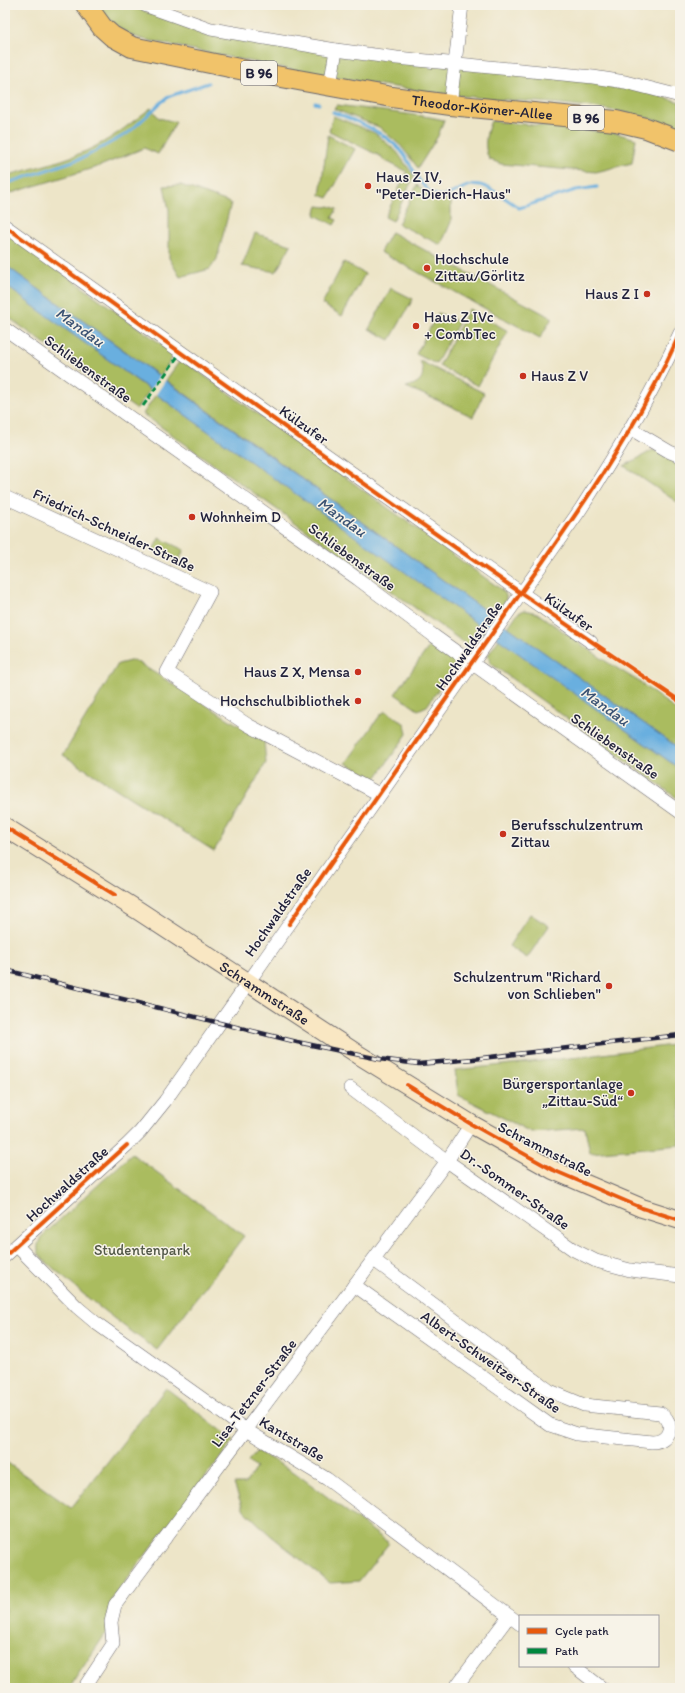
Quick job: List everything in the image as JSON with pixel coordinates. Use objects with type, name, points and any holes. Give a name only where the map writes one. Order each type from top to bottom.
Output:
[{"type":"main road","name":"Theodor-Körner-Allee","points":[[86,5],[102,27],[112,36],[132,47],[330,86],[450,105],[616,121],[646,128],[680,141]]},
{"type":"main road","name":"Schrammstraße","points":[[5,827],[121,899],[359,1055],[471,1124],[553,1170],[642,1208],[680,1220]]},
{"type":"street","points":[[144,5],[211,29],[382,57],[593,77],[625,82],[680,96]]},
{"type":"street","points":[[450,105],[462,5]]},
{"type":"street","points":[[330,86],[336,50]]},
{"type":"street","name":"Külzufer","points":[[5,226],[591,642]]},
{"type":"street","name":"Schliebenstraße","points":[[5,329],[358,579],[472,663],[680,812]]},
{"type":"street","name":"Hochwaldstraße","points":[[5,1256],[110,1162],[140,1132],[165,1101],[583,504],[631,429],[666,364],[680,333]]},
{"type":"street","points":[[631,429],[670,452],[680,456]]},
{"type":"street","name":"Friedrich-Schneider-Straße","points":[[5,497],[210,592],[167,672],[248,725],[379,794]]},
{"type":"street","name":"Dr.-Sommer-Straße","points":[[350,1088],[447,1161],[574,1250],[590,1258],[630,1270],[680,1276]]},
{"type":"street","name":"Lisa-Tetzner-Straße","points":[[84,1688],[113,1644],[111,1622],[115,1605],[374,1260],[447,1161],[471,1124]]},
{"type":"street","name":"Kantstraße","points":[[17,1246],[77,1307],[96,1323],[246,1430],[327,1479],[519,1623]]},
{"type":"street","name":"Albert-Schweitzer-Straße","points":[[354,1285],[550,1425],[577,1434],[652,1442],[660,1441],[666,1437],[669,1432],[667,1418],[660,1413],[584,1405],[550,1391],[374,1260]]},
{"type":"street","points":[[455,1688],[509,1616]]},
{"type":"street","points":[[575,1667],[602,1688]]},
{"type":"green space","points":[[99,5],[136,5],[146,12],[189,27],[625,86],[680,102],[680,129],[628,113],[600,108],[490,99],[382,85],[222,56],[142,39],[122,30],[107,17]]},
{"type":"green space","points":[[337,105],[444,120],[438,136],[418,168],[401,146],[379,127],[334,109]]},
{"type":"green space","points":[[151,108],[159,118],[176,122],[158,154],[144,148],[100,166],[5,195],[5,176],[63,160],[96,146],[110,138]]},
{"type":"green space","points":[[333,116],[375,133],[397,152],[414,176],[393,221],[385,217],[407,172],[382,159],[382,157],[329,131]]},
{"type":"green space","points":[[491,121],[616,133],[636,139],[632,163],[596,172],[501,164],[489,159],[486,150],[486,140]]},
{"type":"green space","points":[[328,135],[355,149],[328,198],[320,195]]},
{"type":"green space","points":[[181,185],[231,203],[217,259],[210,269],[180,277],[169,258],[169,210],[164,186]]},
{"type":"green space","points":[[417,185],[432,196],[451,198],[451,222],[441,245],[398,224]]},
{"type":"green space","points":[[318,206],[329,206],[337,209],[332,218],[337,220],[334,225],[315,215]]},
{"type":"green space","points":[[5,231],[175,354],[160,376],[5,265]]},
{"type":"green space","points":[[391,232],[552,318],[540,338],[380,252]]},
{"type":"green space","points":[[255,233],[291,245],[276,272],[242,266]]},
{"type":"green space","points":[[344,262],[365,274],[342,316],[322,304]]},
{"type":"green space","points":[[5,285],[150,390],[138,407],[136,409],[5,315]]},
{"type":"green space","points":[[391,288],[413,299],[390,340],[369,329]]},
{"type":"green space","points":[[469,309],[508,331],[478,386],[439,366]]},
{"type":"green space","points":[[438,313],[459,322],[436,364],[416,354]]},
{"type":"green space","points":[[181,359],[502,590],[506,595],[506,600],[494,617],[166,380]]},
{"type":"green space","points":[[420,361],[484,393],[473,417],[406,387],[416,383],[421,378],[423,371]]},
{"type":"green space","points":[[156,394],[485,629],[474,645],[468,645],[463,642],[143,414]]},
{"type":"green space","points":[[653,450],[680,463],[680,504],[624,466]]},
{"type":"green space","points":[[159,538],[184,550],[178,562],[153,550]]},
{"type":"green space","points":[[524,610],[537,613],[607,662],[638,681],[680,713],[680,749],[508,627],[517,614]]},
{"type":"green space","points":[[499,639],[680,769],[680,800],[490,663],[488,655]]},
{"type":"green space","points":[[431,644],[452,658],[455,664],[427,706],[418,710],[395,694]]},
{"type":"green space","points":[[134,660],[264,741],[266,763],[214,851],[63,755],[118,664]]},
{"type":"green space","points":[[386,711],[405,724],[407,734],[372,784],[368,782],[370,776],[346,763],[381,714]]},
{"type":"green space","points":[[530,914],[549,926],[527,958],[509,946]]},
{"type":"green space","points":[[680,1044],[680,1145],[590,1153],[585,1128],[531,1132],[458,1095],[455,1070],[579,1057]]},
{"type":"green space","name":"Studentenpark","points":[[132,1154],[244,1236],[157,1350],[84,1295],[42,1258],[38,1250],[41,1237]]},
{"type":"green space","points":[[166,1388],[234,1440],[114,1596],[107,1614],[108,1630],[69,1688],[5,1688],[5,1461],[71,1508]]},
{"type":"green space","points":[[257,1451],[294,1472],[389,1543],[359,1581],[330,1583],[270,1535],[243,1509],[234,1484],[245,1484],[256,1468],[248,1461]]},
{"type":"water","name":"Mandau","points":[[5,265],[680,749],[680,769],[5,285]]},
{"type":"pier","points":[[161,374],[167,378],[155,396],[149,392]]},
{"type":"waterway","points":[[5,184],[85,157],[128,133],[170,96],[208,83]]},
{"type":"waterway","points":[[315,103],[319,104]]},
{"type":"waterway","points":[[333,112],[369,127],[386,137],[405,156],[424,186],[434,194],[440,196],[451,194],[468,186],[480,185],[495,191],[519,208],[576,190],[597,187]]},
{"type":"railway","points":[[5,970],[297,1042],[379,1059],[419,1064],[680,1035]]},
{"type":"marked path","points":[[143,406],[178,356]]},
{"type":"cycle path","points":[[5,226],[339,466],[592,642],[677,699],[680,703]]},
{"type":"cycle path","points":[[289,924],[579,510],[623,441],[643,406],[663,370],[680,333]]},
{"type":"cycle path","points":[[5,827],[115,895]]},
{"type":"cycle path","points":[[407,1085],[471,1124],[553,1170],[642,1208],[680,1220]]},
{"type":"cycle path","points":[[5,1256],[127,1145]]},
{"type":"place","name":"Haus Z IV, \"Peter-Dierich-Haus\"","points":[[368,186]]},
{"type":"place","name":"Hochschule Zittau/Görlitz","points":[[427,268]]},
{"type":"place","name":"Haus Z I","points":[[647,294]]},
{"type":"place","name":"Haus Z IVc + CombTec","points":[[416,326]]},
{"type":"place","name":"Haus Z V","points":[[523,376]]},
{"type":"place","name":"Wohnheim D","points":[[192,517]]},
{"type":"place","name":"Haus Z X, Mensa","points":[[358,672]]},
{"type":"place","name":"Hochschulbibliothek","points":[[358,701]]},
{"type":"place","name":"Berufsschulzentrum Zittau","points":[[503,834]]},
{"type":"place","name":"Schulzentrum \"Richard von Schlieben\"","points":[[609,986]]},
{"type":"place","name":"Bürgersportanlage „Zittau-Süd“","points":[[631,1093]]}]
